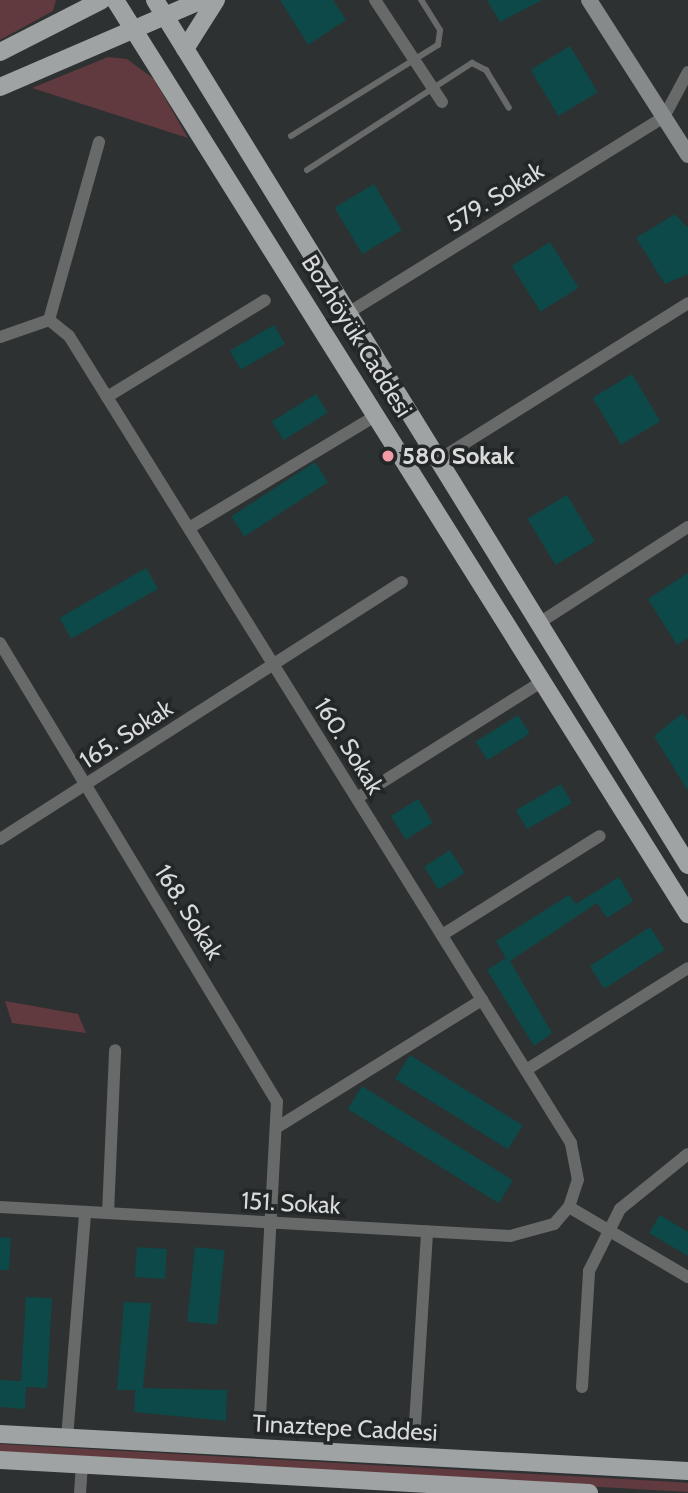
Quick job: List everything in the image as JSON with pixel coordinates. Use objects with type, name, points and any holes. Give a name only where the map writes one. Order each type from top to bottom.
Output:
[{"type":"main road","points":[[57,23],[69,0]]},
{"type":"main road","points":[[0,52],[102,0]]},
{"type":"main road","name":"Bozhöyük Caddesi","points":[[115,0],[688,914]]},
{"type":"main road","name":"Bozhöyük Caddesi","points":[[155,0],[688,865]]},
{"type":"main road","points":[[0,87],[93,43],[135,33],[202,0]]},
{"type":"main road","points":[[186,48],[216,0]]},
{"type":"main road","name":"Tınaztepe Caddesi","points":[[0,1434],[688,1471]]},
{"type":"main road","points":[[0,1460],[589,1493]]},
{"type":"street","points":[[375,0],[442,102]]},
{"type":"street","points":[[589,0],[688,155]]},
{"type":"street","points":[[664,117],[688,72]]},
{"type":"street","name":"579. Sokak","points":[[348,313],[664,117]]},
{"type":"street","points":[[0,337],[49,320],[99,142]]},
{"type":"street","points":[[107,397],[265,300]]},
{"type":"street","points":[[438,460],[688,303]]},
{"type":"street","name":"160. Sokak","points":[[49,320],[69,336],[526,1070],[576,1156],[577,1189],[569,1207]]},
{"type":"street","points":[[189,528],[377,415]]},
{"type":"street","points":[[539,623],[688,527]]},
{"type":"street","name":"165. Sokak","points":[[0,839],[402,582]]},
{"type":"street","name":"168. Sokak","points":[[0,643],[85,785],[184,941],[277,1102],[260,1419]]},
{"type":"street","points":[[357,798],[543,681]]},
{"type":"street","points":[[442,935],[600,836]]},
{"type":"street","points":[[526,1070],[688,968]]},
{"type":"street","points":[[276,1128],[482,1000]]},
{"type":"street","points":[[108,1213],[115,1050]]},
{"type":"street","points":[[582,1387],[589,1270],[608,1230],[640,1186],[688,1154]]},
{"type":"street","name":"151. Sokak","points":[[0,1207],[427,1231],[533,1233],[569,1207]]},
{"type":"street","points":[[569,1207],[688,1277]]},
{"type":"street","points":[[67,1438],[85,1212]]},
{"type":"street","points":[[415,1424],[427,1231]]},
{"type":"street","points":[[80,1493],[82,1464]]},
{"type":"lane","points":[[291,136],[415,61],[440,39],[421,0]]},
{"type":"lane","points":[[307,170],[433,89],[479,64],[509,108]]},
{"type":"shaded area","points":[[0,0],[56,0],[53,11],[0,40]]},
{"type":"shaded area","points":[[108,57],[127,59],[154,79],[188,138],[32,88]]},
{"type":"shaded area","points":[[5,1001],[78,1014],[86,1033],[12,1023]]},
{"type":"shaded area","points":[[0,1444],[676,1482],[688,1483],[688,1492],[0,1453]]},
{"type":"building","points":[[280,0],[333,0],[346,20],[308,45]]},
{"type":"building","points":[[487,0],[542,0],[500,22]]},
{"type":"building","points":[[570,46],[598,92],[558,116],[531,70]]},
{"type":"building","points":[[374,184],[402,230],[362,254],[335,208]]},
{"type":"building","points":[[675,214],[688,228],[688,274],[665,284],[636,238]]},
{"type":"building","points":[[550,242],[579,288],[540,312],[512,266]]},
{"type":"building","points":[[274,325],[285,344],[241,370],[230,350]]},
{"type":"building","points":[[632,374],[660,421],[621,445],[593,398]]},
{"type":"building","points":[[316,394],[328,413],[284,440],[272,422]]},
{"type":"building","points":[[315,462],[328,482],[244,537],[231,516]]},
{"type":"building","points":[[567,495],[595,541],[555,565],[528,519]]},
{"type":"building","points":[[146,568],[158,589],[71,639],[59,618]]},
{"type":"building","points":[[688,573],[688,638],[677,645],[648,599]]},
{"type":"building","points":[[683,713],[688,721],[688,791],[654,736]]},
{"type":"building","points":[[518,715],[530,734],[487,760],[476,741]]},
{"type":"building","points":[[561,784],[572,803],[527,829],[516,810]]},
{"type":"building","points":[[418,799],[433,823],[406,840],[391,816]]},
{"type":"building","points":[[450,850],[465,873],[439,890],[424,867]]},
{"type":"building","points":[[619,877],[633,901],[607,918],[597,903],[510,961],[552,1033],[534,1046],[487,970],[506,958],[496,941],[569,895],[576,904]]},
{"type":"building","points":[[650,927],[665,950],[604,989],[590,966]]},
{"type":"building","points":[[410,1055],[523,1125],[508,1149],[395,1079]]},
{"type":"building","points":[[362,1086],[513,1180],[499,1203],[348,1109]]},
{"type":"building","points":[[660,1215],[688,1232],[688,1256],[649,1233]]},
{"type":"building","points":[[0,1237],[11,1238],[9,1270],[0,1270]]},
{"type":"building","points":[[137,1247],[167,1249],[165,1279],[135,1277]]},
{"type":"building","points":[[195,1247],[225,1250],[217,1325],[187,1322]]},
{"type":"building","points":[[26,1297],[52,1298],[47,1388],[26,1387],[25,1409],[0,1407],[0,1380],[21,1381]]},
{"type":"building","points":[[124,1302],[151,1303],[143,1388],[227,1390],[226,1421],[134,1412],[135,1390],[117,1390]]},
{"type":"place","name":"580 Sokak","points":[[388,456]]}]
